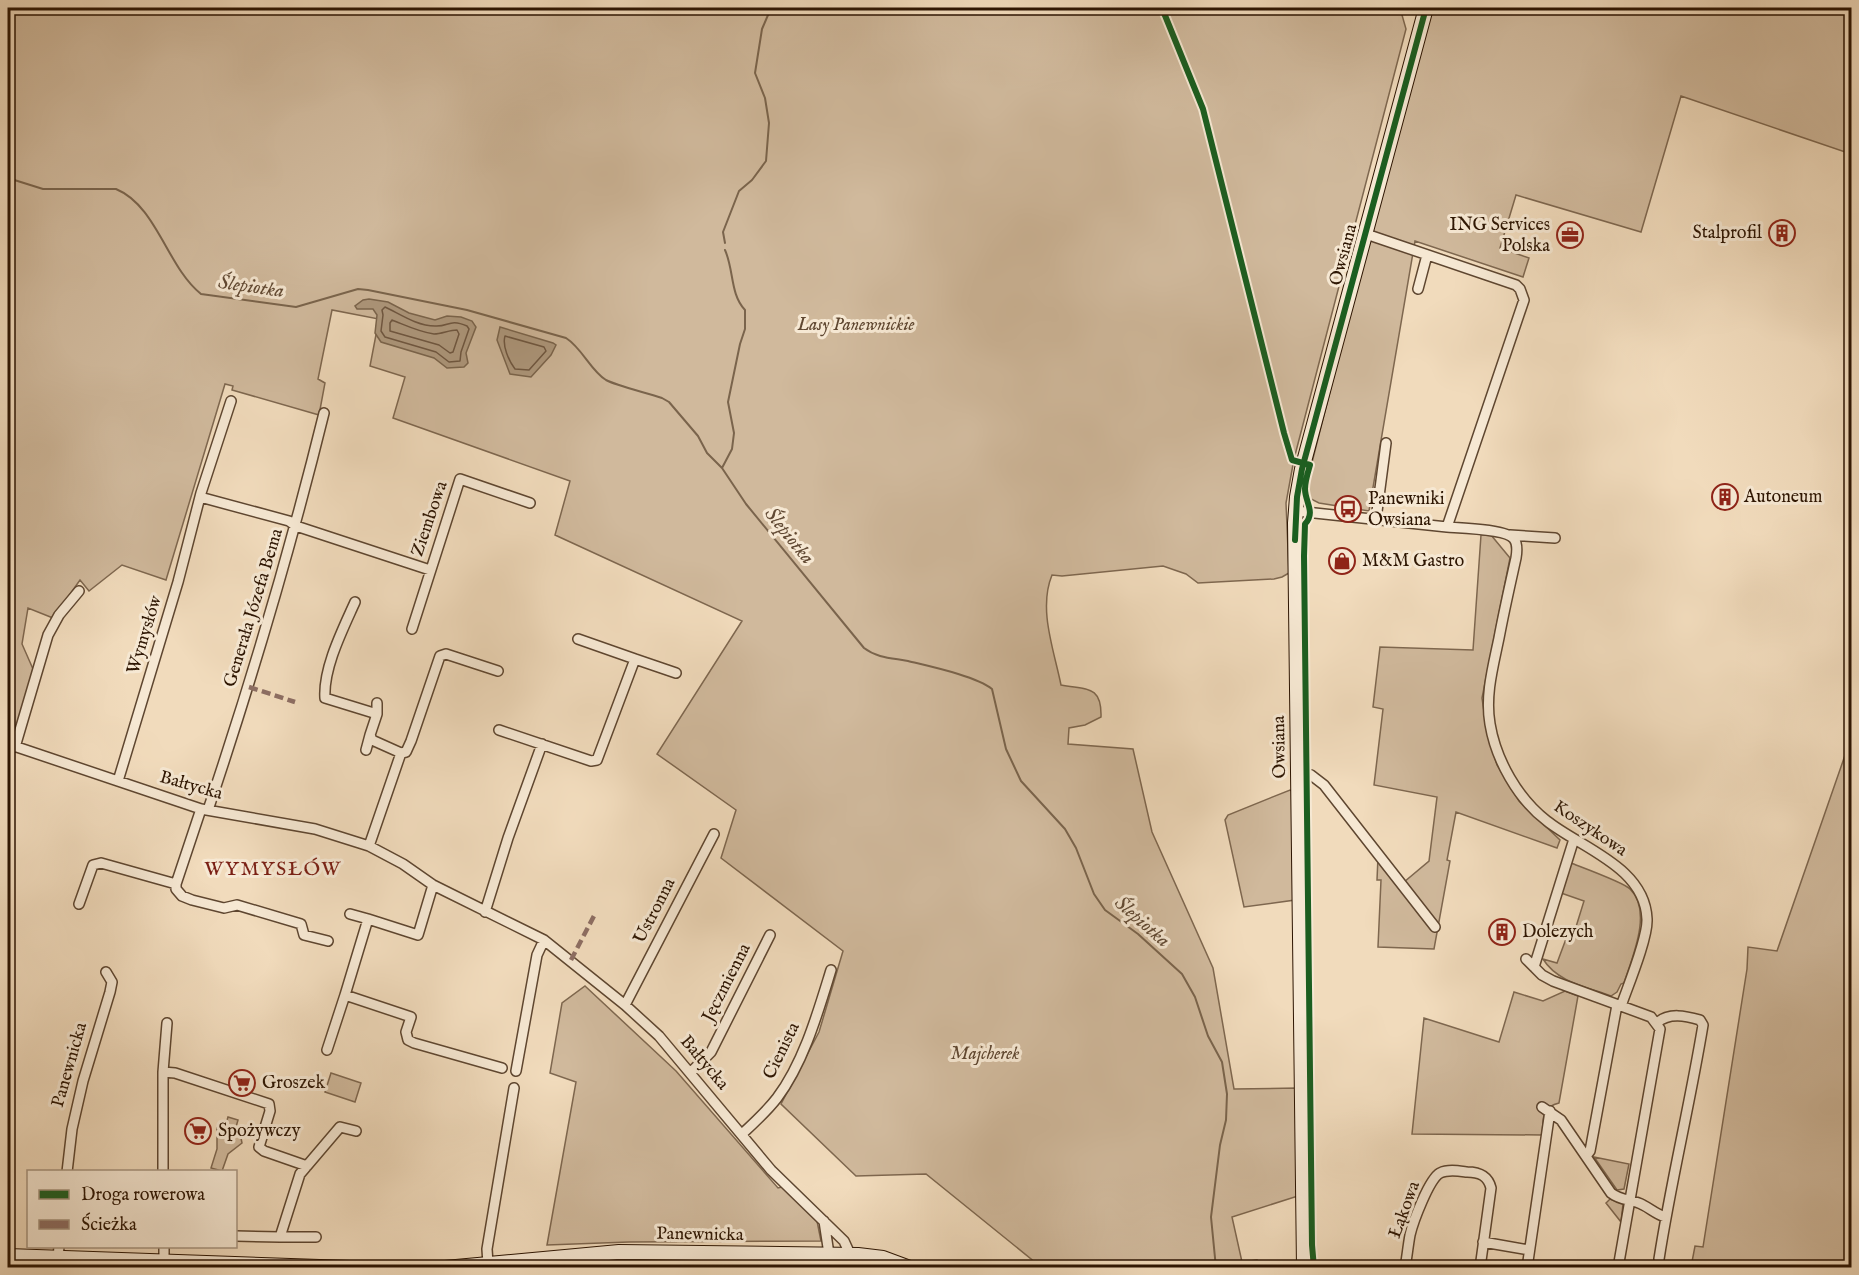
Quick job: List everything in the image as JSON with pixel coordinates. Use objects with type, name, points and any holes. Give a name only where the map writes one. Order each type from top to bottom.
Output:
[{"type":"street","name":"Owsiana","points":[[1304,1268],[1296,511],[1302,469],[1426,8]]},
{"type":"street","name":"Owsiana","points":[[1366,234],[1516,285],[1524,300],[1447,527]]},
{"type":"street","points":[[1418,289],[1427,255]]},
{"type":"street","name":"Wymysłów","points":[[118,781],[178,582],[200,497],[231,401]]},
{"type":"street","name":"Generała Józefa Bema","points":[[176,884],[249,687],[296,525],[324,413]]},
{"type":"street","points":[[1376,519],[1386,443]]},
{"type":"street","name":"Ziembowa","points":[[412,629],[460,479],[530,502]]},
{"type":"street","points":[[200,497],[289,521],[296,525]]},
{"type":"street","points":[[1296,511],[1501,532],[1513,537],[1555,538]]},
{"type":"street","name":"Ziembowa","points":[[296,525],[429,570]]},
{"type":"street","name":"Koszykowa","points":[[1513,537],[1517,548],[1516,558],[1488,700],[1490,725],[1497,748],[1520,794],[1547,821],[1624,872],[1639,892],[1646,908],[1645,934],[1619,1005],[1590,1151],[1586,1156]]},
{"type":"street","points":[[11,746],[48,635],[58,615],[79,591]]},
{"type":"street","points":[[355,602],[341,633],[324,685],[325,698],[377,714]]},
{"type":"street","points":[[578,639],[676,673]]},
{"type":"street","points":[[370,735],[372,740],[401,753],[406,752],[440,656],[446,654],[498,671]]},
{"type":"street","points":[[500,730],[591,761],[597,760],[635,659]]},
{"type":"street","points":[[366,750],[377,714],[377,703]]},
{"type":"street","points":[[485,912],[508,838],[542,744]]},
{"type":"street","name":"Bałtycka","points":[[11,746],[204,809],[315,829],[369,846],[403,864],[433,885],[544,940],[626,1005],[659,1036],[785,1185],[847,1244],[850,1254]]},
{"type":"street","points":[[369,846],[401,753]]},
{"type":"street","points":[[1298,772],[1311,775],[1324,785],[1435,927]]},
{"type":"street","name":"Ustronna","points":[[626,1005],[714,834]]},
{"type":"street","points":[[1534,967],[1574,839]]},
{"type":"street","points":[[79,904],[93,865],[101,863],[176,884],[176,889],[182,896],[192,900],[224,908],[237,905],[301,924],[304,935],[328,941]]},
{"type":"street","points":[[350,914],[418,935],[433,885]]},
{"type":"street","points":[[327,1050],[368,919]]},
{"type":"street","name":"Jęczmienna","points":[[691,1072],[711,1052],[770,935]]},
{"type":"street","points":[[516,1071],[537,956],[544,940]]},
{"type":"street","points":[[1526,959],[1542,975],[1553,981],[1651,1017],[1660,1029],[1618,1268]]},
{"type":"street","name":"Cienista","points":[[742,1134],[777,1099],[788,1081],[812,1031],[831,970]]},
{"type":"street","name":"Panewnicka","points":[[67,1170],[72,1129],[82,1081],[112,982],[106,972]]},
{"type":"street","points":[[345,995],[411,1017],[406,1032],[408,1040],[414,1043],[502,1068]]},
{"type":"street","points":[[1657,1023],[1670,1017],[1684,1016],[1702,1023],[1659,1259]]},
{"type":"street","points":[[163,1170],[163,1072],[167,1023]]},
{"type":"street","points":[[163,1072],[175,1073],[269,1104],[270,1111],[259,1143],[260,1147],[264,1151],[307,1166]]},
{"type":"street","points":[[488,1264],[487,1249],[514,1088]]},
{"type":"street","points":[[1527,1268],[1546,1109],[1561,1120],[1611,1192],[1618,1198],[1642,1204],[1652,1212],[1665,1217]]},
{"type":"street","points":[[280,1237],[297,1181],[307,1166],[340,1127],[356,1131]]},
{"type":"street","name":"Łąkowa","points":[[1405,1268],[1413,1226],[1431,1183],[1440,1173],[1449,1171],[1476,1172],[1489,1181],[1491,1188],[1480,1268]]},
{"type":"street","points":[[824,1221],[828,1254]]},
{"type":"street","points":[[237,1236],[316,1237]]},
{"type":"street","points":[[1483,1242],[1529,1250]]},
{"type":"street","points":[[164,1248],[164,1262]]},
{"type":"street","name":"Panewnicka","points":[[445,1268],[612,1252],[850,1254],[883,1258],[910,1268]]},
{"type":"street","points":[[8,1256],[58,1253],[164,1262],[350,1268]]},
{"type":"green space","name":"Lasy Panewnickie","points":[[8,8],[1400,8],[1406,29],[1294,459],[1286,503],[1289,573],[1274,579],[1198,583],[1186,574],[1163,566],[1062,576],[1052,575],[1048,588],[1047,616],[1061,685],[1090,690],[1099,699],[1101,706],[1101,717],[1085,725],[1069,728],[1068,744],[1133,749],[1152,832],[1213,968],[1234,1089],[1297,1088],[1298,1196],[1232,1217],[1242,1262],[1257,1260],[1265,1267],[1041,1267],[926,1174],[856,1176],[781,1104],[819,1032],[843,951],[721,858],[736,810],[657,754],[742,621],[555,535],[570,481],[393,418],[405,377],[370,366],[379,319],[332,310],[318,379],[325,383],[319,415],[232,390],[233,386],[225,384],[166,580],[122,565],[89,591],[80,580],[53,618],[28,608],[22,644],[33,669],[26,703],[13,740],[8,738]]},
{"type":"green space","points":[[1432,8],[1851,8],[1851,154],[1681,96],[1641,232],[1516,195],[1500,248],[1529,258],[1523,277],[1415,241],[1369,511],[1319,503],[1311,499],[1305,490],[1390,155]]},
{"type":"green space","points":[[1481,535],[1491,535],[1510,558],[1482,698],[1487,732],[1497,765],[1519,801],[1560,840],[1557,848],[1456,812],[1447,860],[1450,861],[1434,949],[1378,947],[1381,880],[1377,880],[1378,857],[1404,882],[1429,861],[1437,797],[1374,785],[1383,709],[1373,707],[1380,647],[1473,650]]},
{"type":"green space","points":[[1851,738],[1851,1267],[1691,1267],[1695,1246],[1703,1247],[1747,969],[1748,947],[1777,951]]},
{"type":"green space","points":[[1290,790],[1293,792],[1295,900],[1244,907],[1225,820],[1228,815]]},
{"type":"green space","points":[[1571,863],[1626,886],[1637,898],[1640,909],[1639,935],[1624,983],[1611,996],[1564,978],[1549,967],[1543,959],[1557,963],[1566,939],[1575,930],[1584,901],[1561,893]]},
{"type":"green space","points":[[585,986],[676,1071],[778,1188],[782,1187],[817,1221],[821,1241],[629,1242],[547,1245],[576,1082],[550,1073],[562,1003]]},
{"type":"green space","points":[[1565,991],[1578,996],[1559,1103],[1546,1111],[1542,1135],[1412,1134],[1424,1018],[1499,1042],[1514,992],[1543,1001]]},
{"type":"green space","points":[[331,1073],[361,1083],[355,1102],[325,1092]]},
{"type":"green space","points":[[228,1117],[238,1120],[234,1134],[241,1138],[242,1143],[228,1154],[222,1170],[218,1170],[211,1168],[217,1149],[217,1128],[224,1131]]},
{"type":"green space","points":[[1594,1157],[1629,1164],[1624,1189],[1617,1190]]},
{"type":"green space","points":[[1610,1199],[1623,1204],[1621,1222],[1606,1203]]},
{"type":"green space","points":[[692,1257],[725,1259],[724,1267],[692,1268]]},
{"type":"water","points":[[369,299],[388,302],[409,313],[435,320],[447,316],[472,321],[476,327],[466,353],[468,363],[464,367],[447,368],[434,358],[381,342],[375,333],[377,315],[373,309],[357,309],[355,306]]},
{"type":"water","points":[[500,327],[556,345],[551,355],[531,377],[510,374],[497,340]]},
{"type":"waterway","points":[[725,243],[723,232],[739,191],[752,180],[766,161],[769,123],[765,98],[755,73],[762,29],[771,8]]},
{"type":"waterway","name":"Ślepiotka","points":[[8,178],[43,189],[116,189],[130,197],[152,223],[179,269],[201,294],[296,307],[358,289],[368,290],[467,310],[566,338],[606,380],[669,402],[698,436],[707,453],[722,468],[746,504],[864,648],[879,656],[964,676],[992,689],[1006,749],[1021,781],[1065,829],[1076,848],[1094,894],[1105,910],[1138,934],[1182,974],[1195,997],[1208,1036],[1222,1062],[1227,1094],[1226,1120],[1220,1145],[1211,1217],[1216,1268]]},
{"type":"waterway","points":[[722,468],[732,449],[734,433],[728,402],[745,329],[745,310],[734,289],[725,250]]},
{"type":"marked path","points":[[249,687],[295,702]]},
{"type":"marked path","points":[[571,960],[595,914]]},
{"type":"cycle path","points":[[1162,8],[1203,109],[1292,460],[1310,465],[1305,486],[1310,515],[1305,524],[1304,556],[1314,1268]]},
{"type":"cycle path","points":[[1295,540],[1297,497],[1302,469],[1426,8]]},
{"type":"place","name":"Stalprofil","points":[[1782,233]]},
{"type":"place","name":"ING Services Polska","points":[[1570,235]]},
{"type":"place","name":"Autoneum","points":[[1725,497]]},
{"type":"place","name":"Panewniki Owsiana","points":[[1348,509]]},
{"type":"place","name":"M&M Gastro","points":[[1342,561]]},
{"type":"place","name":"Dolezych","points":[[1502,932]]},
{"type":"place","name":"Groszek","points":[[242,1083]]},
{"type":"place","name":"Spożywczy","points":[[198,1131]]},
{"type":"district","name":"WYMYSŁÓW","points":[[273,869]]},
{"type":"park label","name":"Majcherek","points":[[985,1054]]}]
